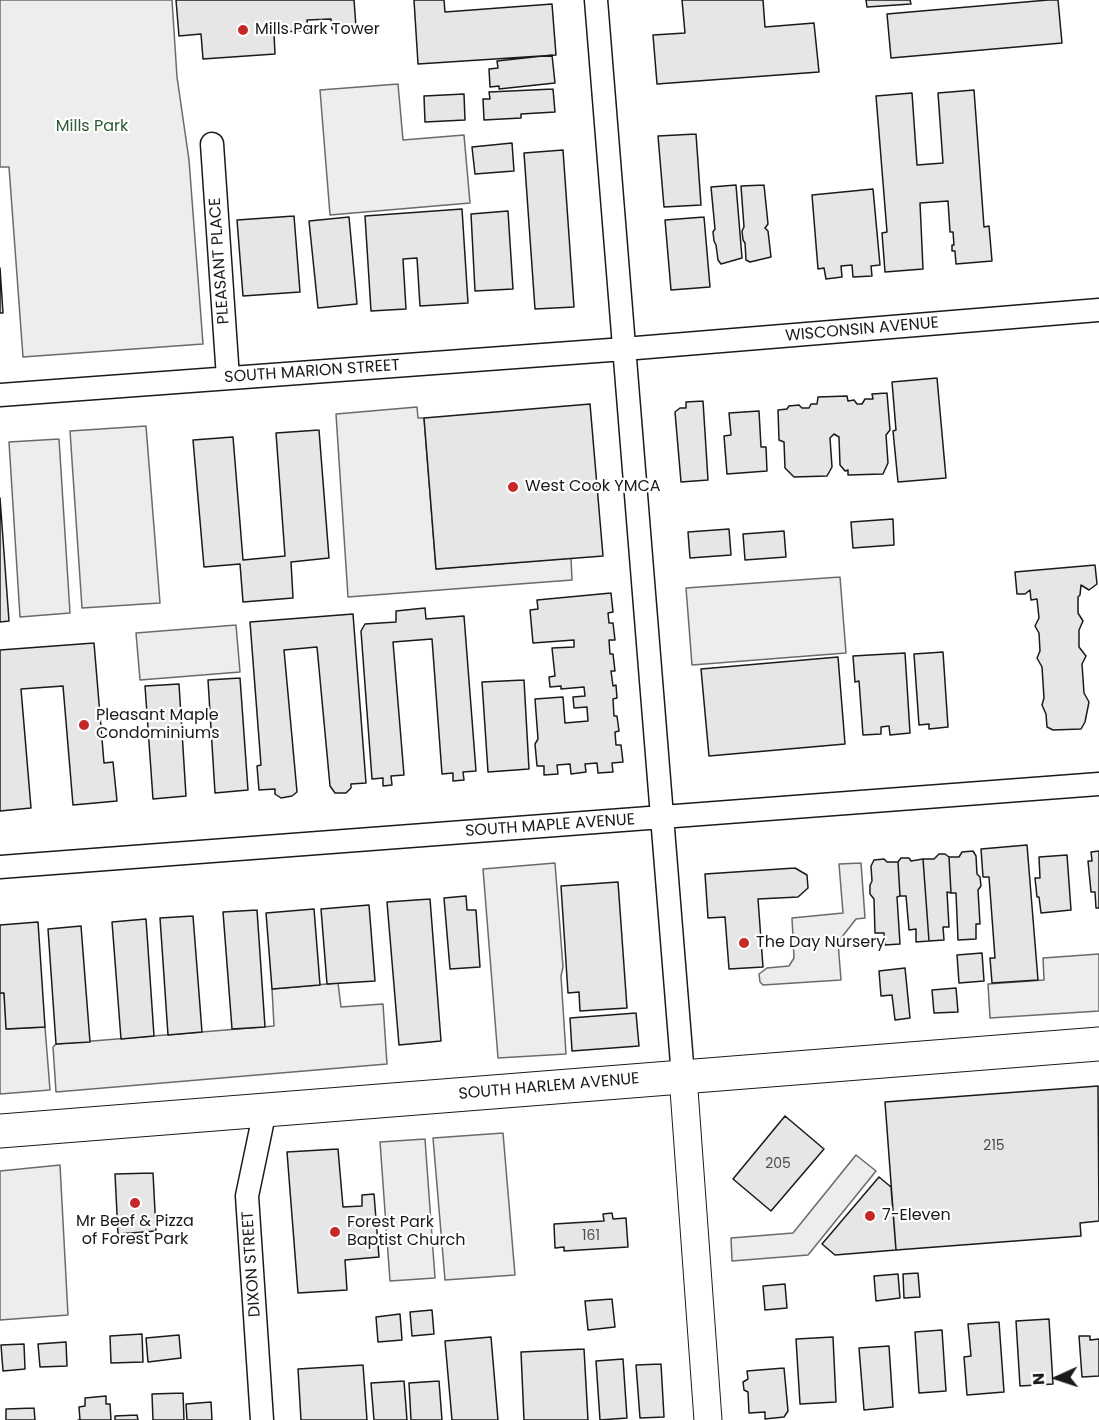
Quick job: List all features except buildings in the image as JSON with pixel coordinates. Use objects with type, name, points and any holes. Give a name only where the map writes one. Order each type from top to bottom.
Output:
[{"type":"main road","name":"SOUTH HARLEM AVENUE","points":[[0,1131],[1099,1044]]},
{"type":"street","points":[[596,0],[683,1076],[708,1420]]},
{"type":"street","name":"PLEASANT PLACE","points":[[212,144],[228,378]]},
{"type":"street","name":"WISCONSIN AVENUE","points":[[624,349],[1099,310]]},
{"type":"street","name":"SOUTH MARION STREET","points":[[0,394],[624,349]]},
{"type":"street","name":"SOUTH MAPLE AVENUE","points":[[0,867],[1099,784]]},
{"type":"street","name":"DIXON STREET","points":[[262,1420],[247,1196],[265,1110]]},
{"type":"shaded area","name":"Mills Park","points":[[0,0],[172,0],[177,77],[189,160],[203,344],[23,357],[9,167],[0,167]]},
{"type":"shaded area","points":[[398,84],[403,140],[464,135],[470,203],[330,215],[320,90]]},
{"type":"shaded area","points":[[417,407],[418,418],[424,418],[436,569],[571,558],[572,580],[348,597],[336,414]]},
{"type":"shaded area","points":[[146,426],[160,603],[82,608],[70,431]]},
{"type":"shaded area","points":[[59,439],[70,613],[20,617],[9,442]]},
{"type":"shaded area","points":[[840,577],[846,653],[692,665],[686,588]]},
{"type":"shaded area","points":[[236,625],[240,672],[140,680],[136,633]]},
{"type":"shaded area","points":[[555,863],[563,967],[561,976],[566,1054],[498,1058],[483,869]]},
{"type":"shaded area","points":[[861,863],[865,918],[856,919],[838,942],[841,980],[763,985],[759,974],[767,968],[789,966],[794,958],[792,918],[843,913],[839,864]]},
{"type":"shaded area","points":[[1099,954],[1099,1011],[990,1018],[988,984],[1044,980],[1043,958]]},
{"type":"shaded area","points":[[338,983],[341,1007],[383,1004],[387,1064],[56,1092],[53,1047],[56,1044],[274,1026],[272,989]]},
{"type":"shaded area","points":[[0,993],[4,993],[7,1029],[45,1027],[50,1090],[0,1094]]},
{"type":"shaded area","points":[[503,1133],[515,1275],[445,1280],[433,1138]]},
{"type":"shaded area","points":[[425,1139],[435,1278],[390,1281],[380,1142]]},
{"type":"shaded area","points":[[856,1155],[876,1171],[808,1255],[732,1261],[731,1238],[793,1233]]},
{"type":"shaded area","points":[[60,1165],[68,1315],[0,1320],[0,1171]]},
{"type":"place","name":"Mills Park Tower","points":[[243,30]]},
{"type":"place","name":"West Cook YMCA","points":[[513,487]]},
{"type":"place","name":"Pleasant Maple Condominiums","points":[[84,725]]},
{"type":"place","name":"The Day Nursery","points":[[744,943]]},
{"type":"place","name":"Mr Beef & Pizza of Forest Park","points":[[135,1203]]},
{"type":"place","name":"7-Eleven","points":[[870,1216]]},
{"type":"place","name":"Forest Park Baptist Church","points":[[335,1232]]}]
